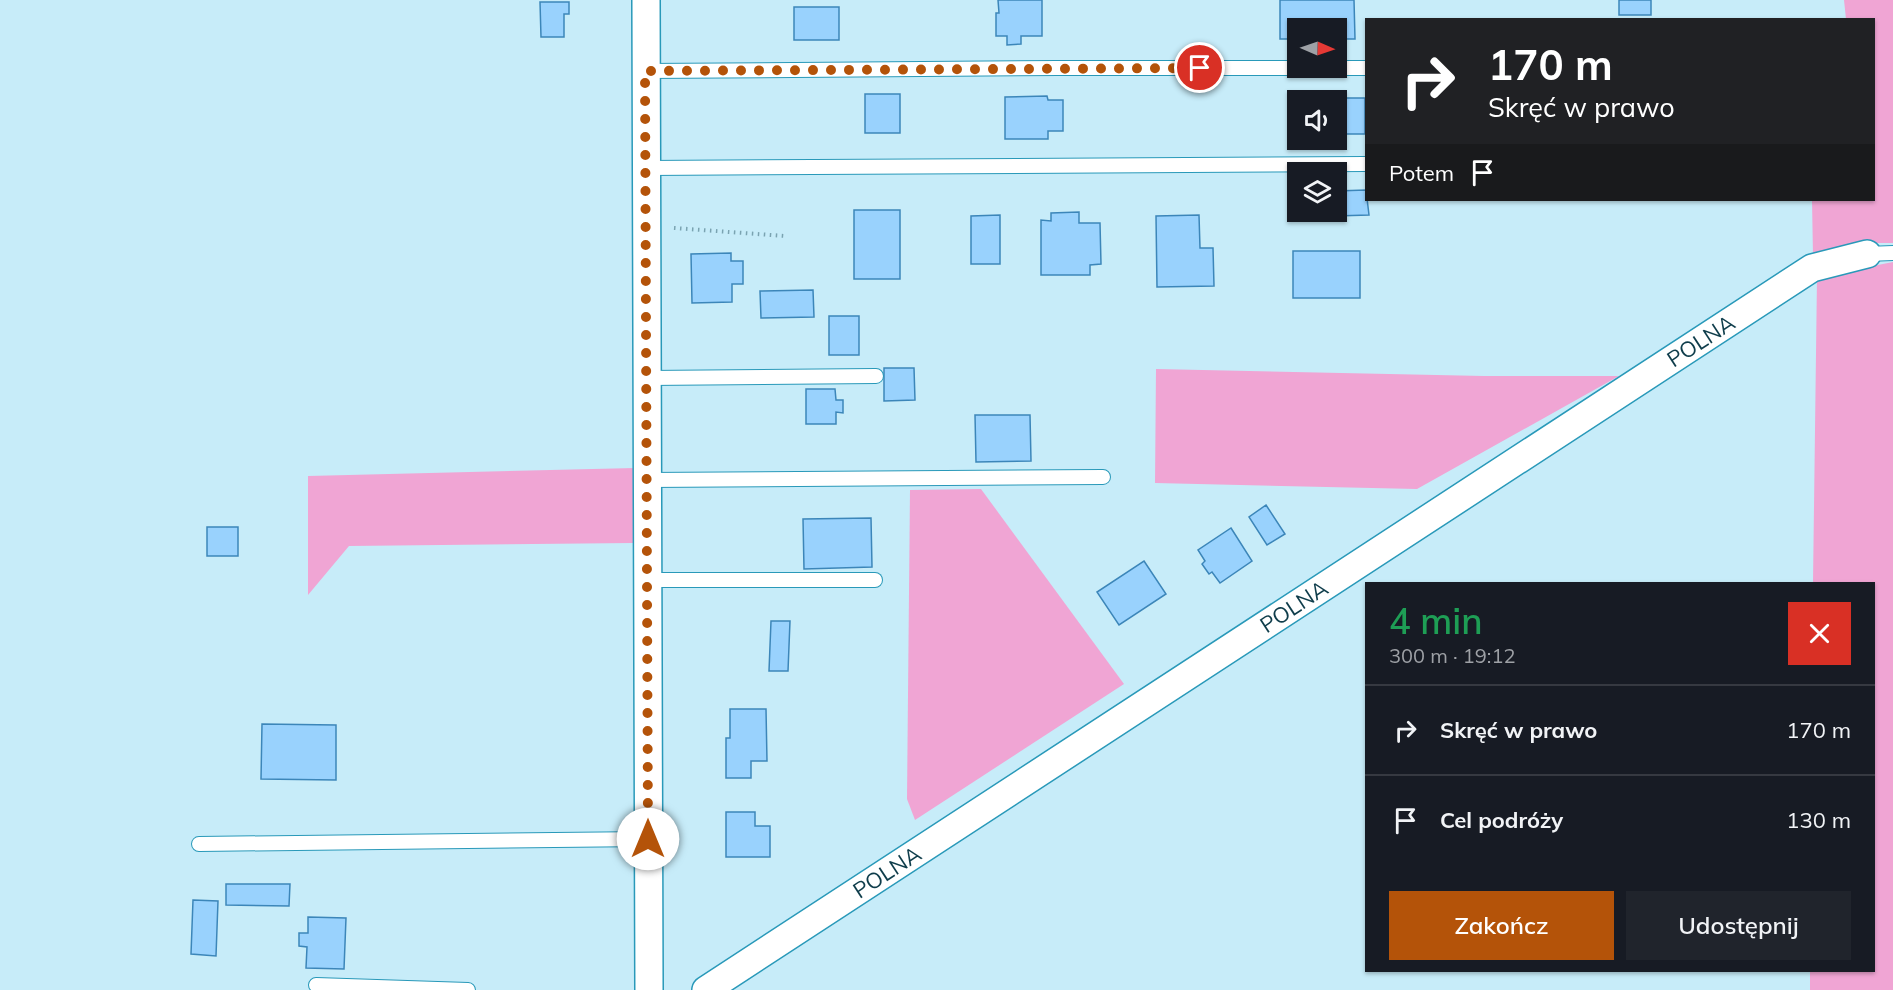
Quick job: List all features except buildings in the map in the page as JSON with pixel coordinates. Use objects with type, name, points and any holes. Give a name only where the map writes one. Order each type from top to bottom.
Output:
[{"type":"street","points":[[646,0],[649,990]]},
{"type":"street","name":"POLNA","points":[[706,990],[1812,268],[1880,254]]},
{"type":"lane","points":[[645,71],[1365,68]]},
{"type":"lane","points":[[646,168],[1365,164]]},
{"type":"lane","points":[[647,378],[876,376]]},
{"type":"lane","points":[[647,480],[1103,477]]},
{"type":"lane","points":[[647,580],[875,580]]},
{"type":"lane","points":[[199,844],[648,839]]},
{"type":"lane","points":[[316,985],[468,990]]},
{"type":"path","points":[[646,226],[785,236]]},
{"type":"shaded area","points":[[1844,0],[1893,0],[1893,243],[1865,243],[1813,256],[1812,201],[1875,201],[1875,18],[1846,18]]},
{"type":"shaded area","points":[[1893,262],[1893,990],[1810,990],[1810,972],[1875,972],[1875,582],[1813,582],[1817,277]]},
{"type":"shaded area","points":[[1156,369],[1484,376],[1619,376],[1417,489],[1155,483]]},
{"type":"shaded area","points":[[635,468],[633,543],[349,546],[308,595],[308,476]]},
{"type":"shaded area","points":[[981,489],[1124,684],[915,820],[907,799],[910,490]]},
{"type":"route","points":[[648,839],[645,71],[1200,68]]}]
